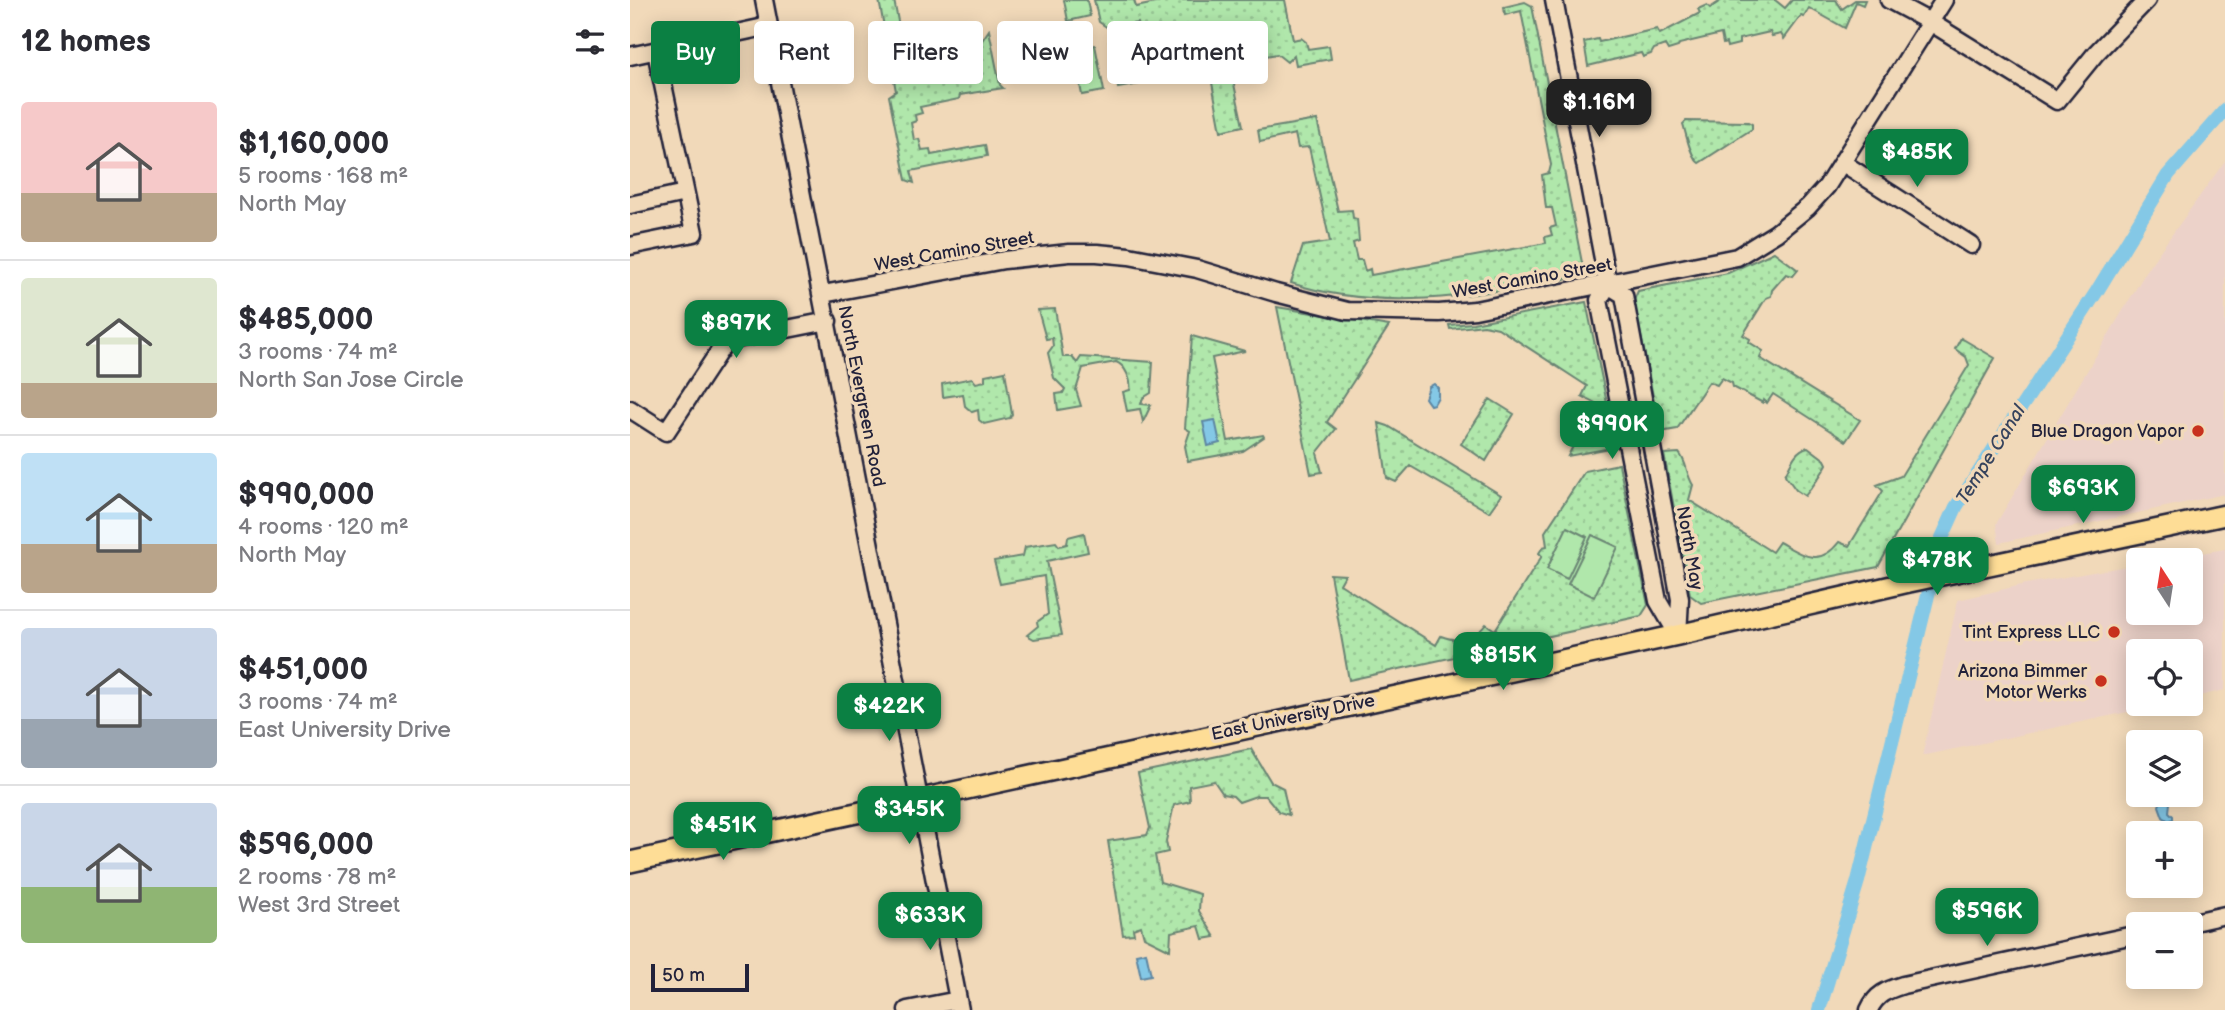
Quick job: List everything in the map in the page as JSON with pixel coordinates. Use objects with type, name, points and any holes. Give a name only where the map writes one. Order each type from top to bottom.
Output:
[{"type":"main road","name":"East University Drive","points":[[630,862],[1678,635],[1909,582],[2225,516]]},
{"type":"street","name":"North Evergreen Road","points":[[764,0],[768,21]]},
{"type":"street","name":"North May","points":[[1554,0],[1608,285],[1600,300],[1658,601],[1678,635]]},
{"type":"street","points":[[1889,0],[1930,22],[2057,101],[2096,53],[2147,0]]},
{"type":"street","name":"West Camino Street","points":[[823,295],[1004,260],[1069,253],[1097,253],[1169,263],[1276,293],[1357,311],[1439,313],[1475,310],[1737,257],[1776,233],[1808,208],[1843,163],[1944,0]]},
{"type":"street","points":[[630,56],[651,52]]},
{"type":"street","points":[[630,246],[694,233],[663,84]]},
{"type":"street","name":"North Evergreen Road","points":[[781,84],[959,1005]]},
{"type":"street","points":[[1843,163],[1971,245]]},
{"type":"street","points":[[630,205],[685,193]]},
{"type":"street","name":"North May","points":[[1608,285],[1624,295],[1680,600],[1678,635]]},
{"type":"street","points":[[630,409],[666,432],[726,341],[828,321]]},
{"type":"street","points":[[2203,920],[2225,915]]},
{"type":"street","points":[[1869,1010],[1873,1001],[1884,991],[1903,985],[2126,937]]},
{"type":"street","points":[[907,1010],[959,1005]]},
{"type":"shaded area","points":[[2225,161],[2225,494],[1999,543],[1996,524],[2150,265]]},
{"type":"shaded area","points":[[2225,549],[2225,690],[2203,695],[2203,639],[2126,639],[2126,712],[1922,756],[1958,600],[2026,584],[2126,566],[2126,625],[2203,625],[2203,553]]},
{"type":"green space","points":[[879,0],[894,0],[898,21],[883,21]]},
{"type":"green space","points":[[1064,0],[1087,0],[1090,16],[1068,21]]},
{"type":"green space","points":[[1094,0],[1134,0],[1136,7],[1169,0],[1285,0],[1293,40],[1301,38],[1308,49],[1329,46],[1331,59],[1296,65],[1294,55],[1287,62],[1277,54],[1268,56],[1268,21],[1107,21],[1107,27],[1099,22]]},
{"type":"green space","points":[[1722,0],[1775,0],[1785,8],[1792,0],[1836,0],[1842,9],[1855,0],[1865,0],[1863,5],[1856,2],[1845,28],[1809,8],[1784,39],[1781,34],[1772,36],[1770,32],[1739,39],[1739,44],[1727,47],[1726,43],[1723,44],[1721,34],[1679,44],[1678,47],[1668,50],[1665,45],[1643,57],[1641,53],[1588,66],[1584,42],[1598,39],[1599,42],[1657,29],[1660,34],[1700,13],[1698,9],[1707,5],[1710,8]]},
{"type":"green space","points":[[1525,2],[1532,6],[1583,268],[1581,274],[1469,295],[1433,298],[1362,298],[1291,283],[1303,246],[1330,242],[1309,147],[1298,148],[1295,134],[1260,142],[1258,130],[1317,120],[1338,211],[1352,210],[1353,218],[1357,219],[1359,241],[1353,243],[1357,260],[1362,260],[1365,271],[1370,269],[1371,275],[1546,243],[1545,237],[1552,235],[1550,228],[1556,226],[1552,208],[1546,208],[1542,175],[1549,173],[1551,165],[1521,11],[1505,15],[1504,7]]},
{"type":"green space","points":[[989,30],[997,84],[1003,88],[960,95],[959,99],[920,107],[922,113],[915,115],[916,121],[911,123],[914,140],[919,139],[922,150],[930,149],[931,155],[985,145],[987,156],[911,171],[914,183],[906,180],[889,96],[896,91],[895,84],[983,84],[983,39]]},
{"type":"green space","points":[[1093,45],[1104,91],[1082,95],[1080,84],[1093,84]]},
{"type":"green space","points":[[1117,84],[1140,84],[1118,88]]},
{"type":"green space","points":[[1212,84],[1234,84],[1243,126],[1221,131]]},
{"type":"green space","points":[[1686,121],[1748,122],[1752,124],[1752,129],[1699,163],[1689,145],[1683,124]]},
{"type":"green space","points":[[1774,252],[1798,270],[1793,276],[1786,274],[1772,290],[1771,296],[1766,298],[1743,335],[1763,351],[1760,358],[1860,420],[1846,441],[1773,394],[1767,403],[1764,400],[1763,403],[1722,378],[1717,385],[1709,382],[1677,429],[1660,432],[1634,300],[1638,291],[1728,273]]},
{"type":"green space","points":[[1586,302],[1616,447],[1568,456],[1595,403],[1582,396],[1587,386],[1498,328],[1484,325],[1450,329],[1449,325]]},
{"type":"green space","points":[[1277,307],[1389,326],[1327,422],[1336,429],[1317,453],[1322,472],[1311,474]]},
{"type":"green space","points":[[1055,309],[1063,357],[1072,357],[1077,363],[1081,357],[1153,362],[1151,393],[1143,398],[1141,404],[1151,405],[1143,422],[1140,409],[1127,411],[1123,392],[1130,390],[1130,382],[1125,370],[1116,362],[1083,368],[1076,390],[1081,406],[1058,410],[1056,394],[1063,393],[1065,389],[1054,378],[1048,353],[1053,346],[1052,338],[1046,339],[1038,310]]},
{"type":"green space","points":[[1192,336],[1245,351],[1212,358],[1228,441],[1264,437],[1243,451],[1188,461],[1185,446],[1190,431],[1185,428]]},
{"type":"green space","points":[[1961,338],[1995,358],[1878,567],[1701,603],[1690,595],[1664,454],[1679,453],[1682,457],[1693,485],[1689,500],[1772,552],[1779,542],[1811,557],[1825,555],[1839,542],[1849,546],[1883,491],[1877,485],[1901,476],[1969,365],[1966,357],[1955,349]]},
{"type":"green space","points":[[1005,371],[1012,414],[1010,418],[984,424],[979,420],[978,410],[972,412],[965,406],[963,394],[943,397],[942,384],[972,378],[976,383],[985,381],[985,375]]},
{"type":"green space","points":[[1490,399],[1514,414],[1486,461],[1461,444]]},
{"type":"green space","points":[[1379,423],[1501,495],[1489,512],[1410,466],[1396,482],[1387,478]]},
{"type":"green space","points":[[1808,447],[1827,464],[1805,496],[1796,490],[1785,475],[1797,454]]},
{"type":"green space","points":[[1619,464],[1648,605],[1641,616],[1349,680],[1330,574],[1345,575],[1340,584],[1436,645],[1441,636],[1466,639],[1486,624],[1495,630],[1542,556],[1539,553],[1547,546],[1545,532],[1585,471]]},
{"type":"green space","points":[[1567,527],[1587,537],[1567,579],[1547,569]]},
{"type":"green space","points":[[1084,533],[1088,552],[1047,561],[1062,635],[1034,639],[1027,635],[1038,626],[1037,622],[1048,614],[1044,576],[1000,584],[994,561],[1023,556],[1025,547],[1056,542],[1059,546],[1067,544],[1068,537]]},
{"type":"green space","points":[[1592,535],[1618,547],[1594,597],[1568,584]]},
{"type":"green space","points":[[1251,749],[1271,782],[1283,788],[1289,815],[1279,812],[1266,796],[1256,796],[1239,802],[1233,796],[1223,794],[1214,781],[1189,786],[1190,801],[1174,805],[1166,841],[1168,852],[1155,855],[1160,882],[1200,894],[1199,911],[1215,937],[1203,939],[1199,926],[1171,932],[1170,950],[1144,937],[1141,926],[1133,929],[1134,934],[1123,935],[1108,841],[1147,835],[1150,828],[1138,773]]},
{"type":"water","points":[[1434,384],[1438,388],[1438,397],[1434,404],[1430,405],[1425,398],[1429,387]]},
{"type":"water","points":[[1215,420],[1220,443],[1208,446],[1203,422]]},
{"type":"water","points":[[2159,807],[2170,807],[2173,819],[2169,821],[2163,817]]},
{"type":"water","points":[[1146,952],[1151,975],[1141,977],[1136,954]]},
{"type":"waterway","name":"Tempe Canal","points":[[1819,1010],[1858,881],[1942,538],[1956,507],[2097,291],[2168,175],[2225,110]]},
{"type":"place","name":"Blue Dragon Vapor","points":[[2198,431]]},
{"type":"place","name":"Tint Express LLC","points":[[2114,632]]},
{"type":"place","name":"Arizona Bimmer Motor Werks","points":[[2101,681]]}]
